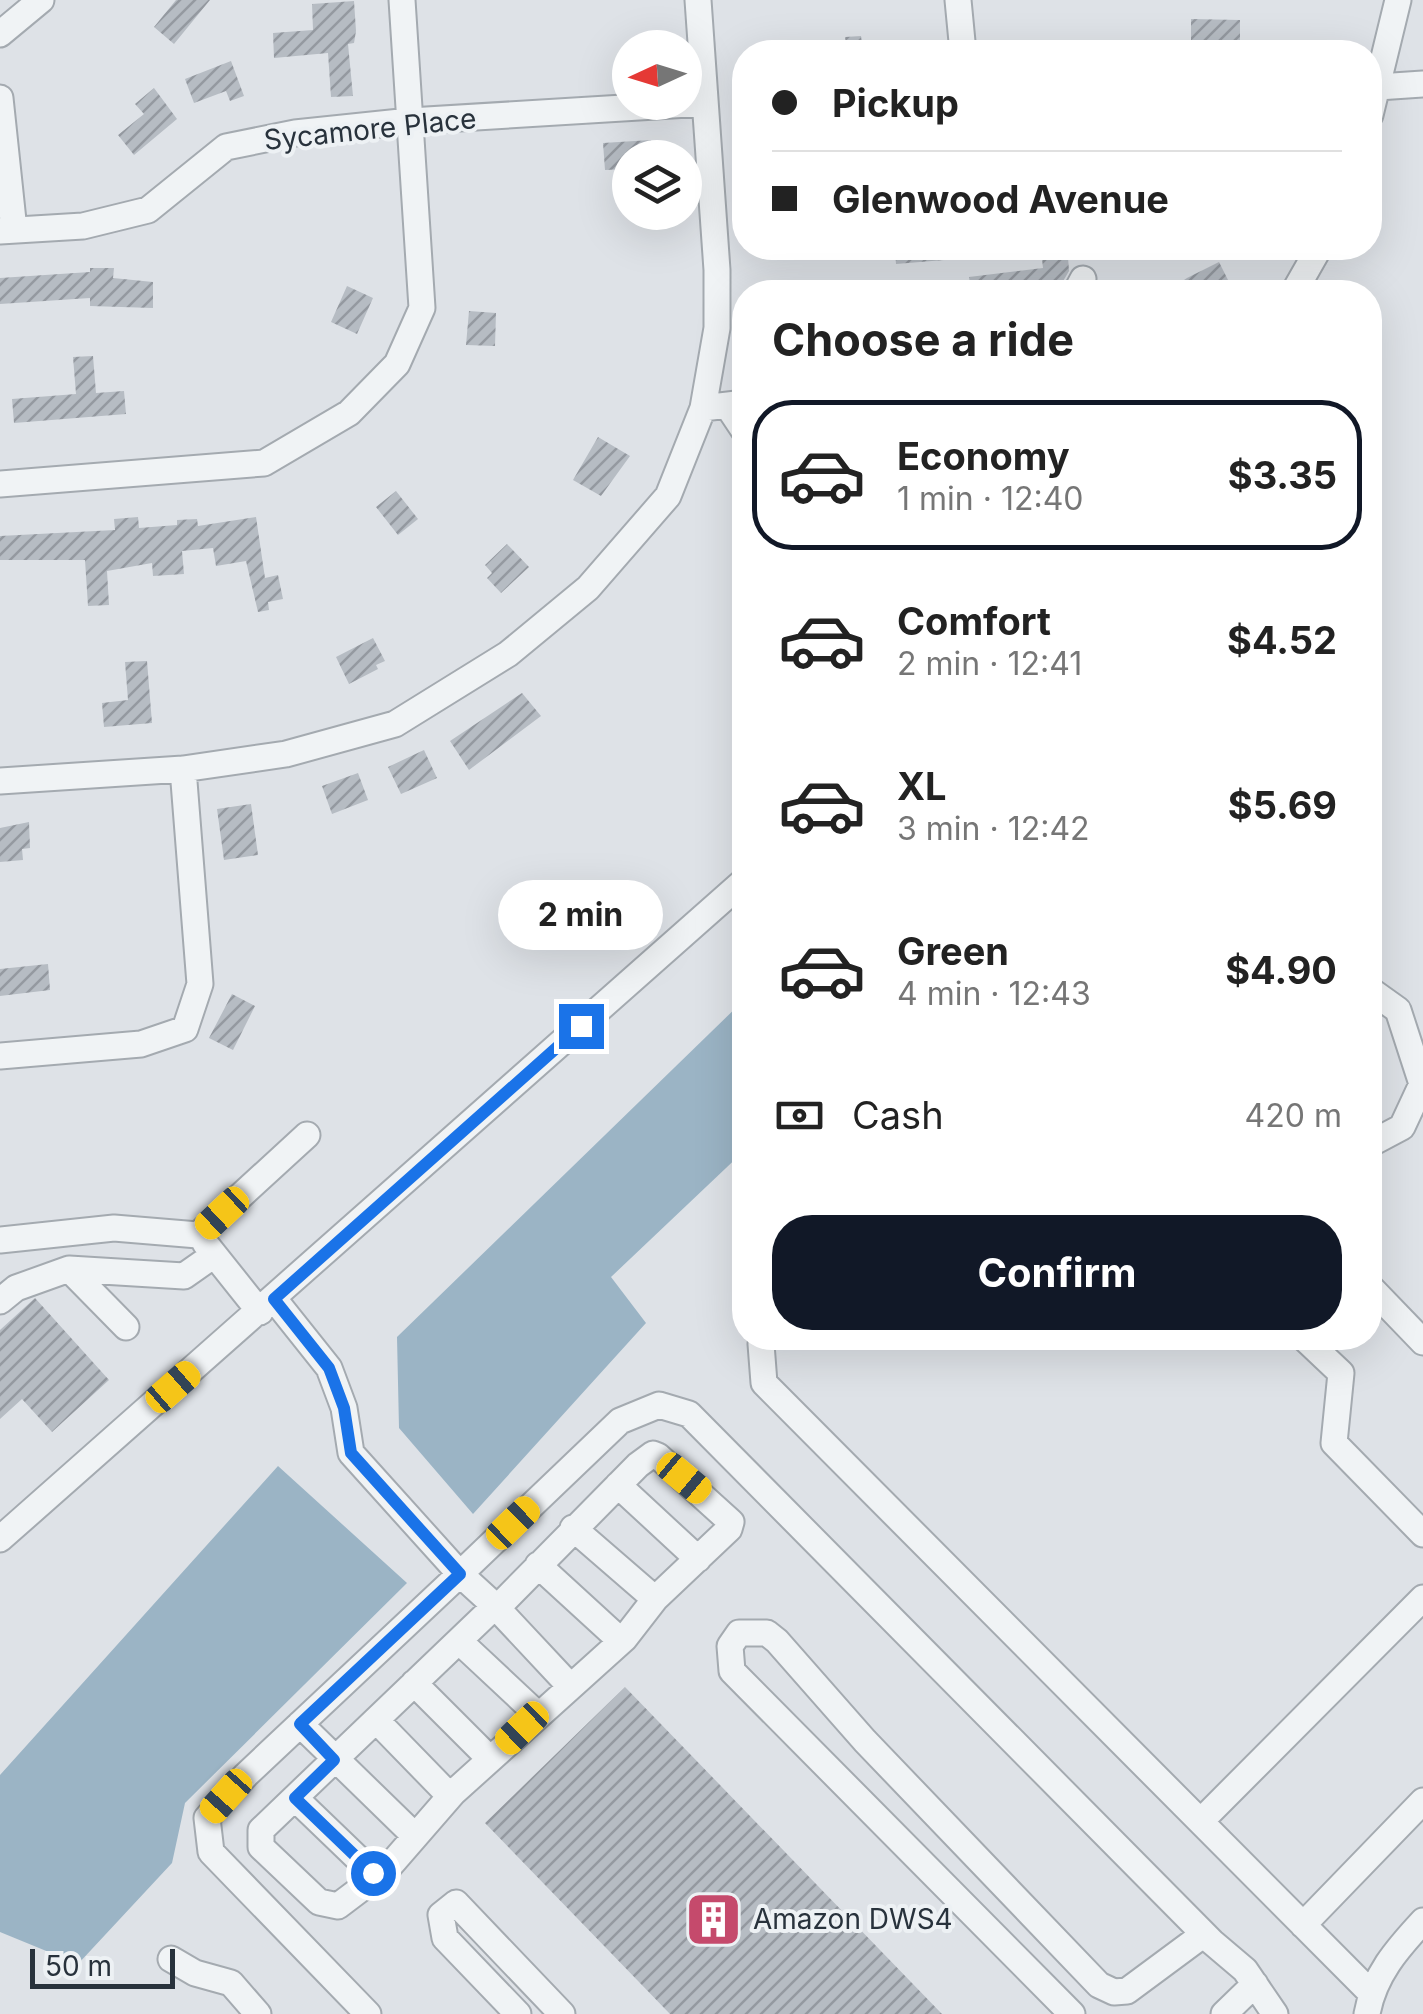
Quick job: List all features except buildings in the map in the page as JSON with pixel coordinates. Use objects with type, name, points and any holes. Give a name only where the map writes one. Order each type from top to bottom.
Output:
[{"type":"street","points":[[0,34],[42,0]]},
{"type":"street","points":[[0,484],[264,463],[349,413],[397,364],[422,308],[402,0]]},
{"type":"street","points":[[0,781],[182,769],[286,754],[394,724],[508,654],[588,588],[668,496],[725,406],[698,0]]},
{"type":"street","points":[[958,0],[962,40]]},
{"type":"street","points":[[1382,70],[1398,0]]},
{"type":"street","points":[[1382,87],[1423,84]]},
{"type":"street","points":[[0,98],[7,231]]},
{"type":"street","name":"Sycamore Place","points":[[7,231],[83,226],[148,210],[226,147],[294,133],[410,121],[705,103]]},
{"type":"street","points":[[0,1056],[141,1044],[185,1029],[200,984],[182,769]]},
{"type":"street","points":[[0,1539],[732,892]]},
{"type":"street","points":[[1382,999],[1398,1010],[1422,1084],[1402,1128],[1382,1138]]},
{"type":"street","points":[[0,1301],[16,1288],[69,1269],[184,1276],[206,1245],[307,1135]]},
{"type":"street","points":[[0,1240],[114,1228],[206,1245],[329,1368],[344,1408],[351,1453],[460,1574],[568,1684]]},
{"type":"street","points":[[69,1269],[126,1327]]},
{"type":"street","points":[[1382,1299],[1423,1342]]},
{"type":"street","points":[[761,1350],[764,1383],[1303,1925],[1369,2003],[1391,1956],[1423,1921]]},
{"type":"street","points":[[1317,1350],[1341,1373],[1334,1443],[1423,1534]]},
{"type":"street","points":[[368,2014],[211,1852],[207,1818],[300,1724],[620,1421],[659,1405],[689,1414],[1204,1934],[1246,1970],[1275,2014]]},
{"type":"street","points":[[653,1454],[730,1516],[728,1529],[655,1599],[620,1641],[568,1684],[567,1691],[453,1793],[380,1874],[338,1906],[330,1908],[319,1902],[258,1840],[261,1830],[618,1485],[653,1454]]},
{"type":"street","points":[[618,1485],[698,1558]]},
{"type":"street","points":[[573,1528],[655,1599]]},
{"type":"street","points":[[538,1566],[620,1641]]},
{"type":"street","points":[[1200,1821],[1423,1598]]},
{"type":"street","points":[[1072,2014],[732,1671],[730,1646],[740,1634],[767,1633],[777,1640],[865,1741],[1099,1986],[1114,1992],[1126,1990],[1204,1934]]},
{"type":"street","points":[[459,1641],[537,1714]]},
{"type":"street","points":[[414,1682],[490,1760]]},
{"type":"street","points":[[376,1720],[447,1793],[453,1793]]},
{"type":"street","points":[[300,1724],[415,1836]]},
{"type":"street","points":[[295,1798],[373,1873],[380,1874]]},
{"type":"street","points":[[1303,1925],[1423,1801]]},
{"type":"street","points":[[518,2014],[445,1938],[441,1915],[456,1903],[562,2014]]},
{"type":"street","points":[[171,1959],[195,1973],[231,1983],[258,2014]]},
{"type":"street","points":[[1224,2014],[1255,1984]]},
{"type":"water","points":[[732,1012],[732,1162],[611,1277],[646,1323],[473,1514],[399,1428],[397,1337]]},
{"type":"water","points":[[278,1466],[407,1583],[185,1803],[172,1863],[78,1964],[0,1932],[0,1775]]},
{"type":"place","name":"Amazon DWS4","points":[[714,1919]]},
{"type":"route","points":[[373,1873],[295,1798],[334,1760],[300,1724],[460,1574],[351,1453],[344,1408],[329,1368],[274,1299],[581,1026]]}]
